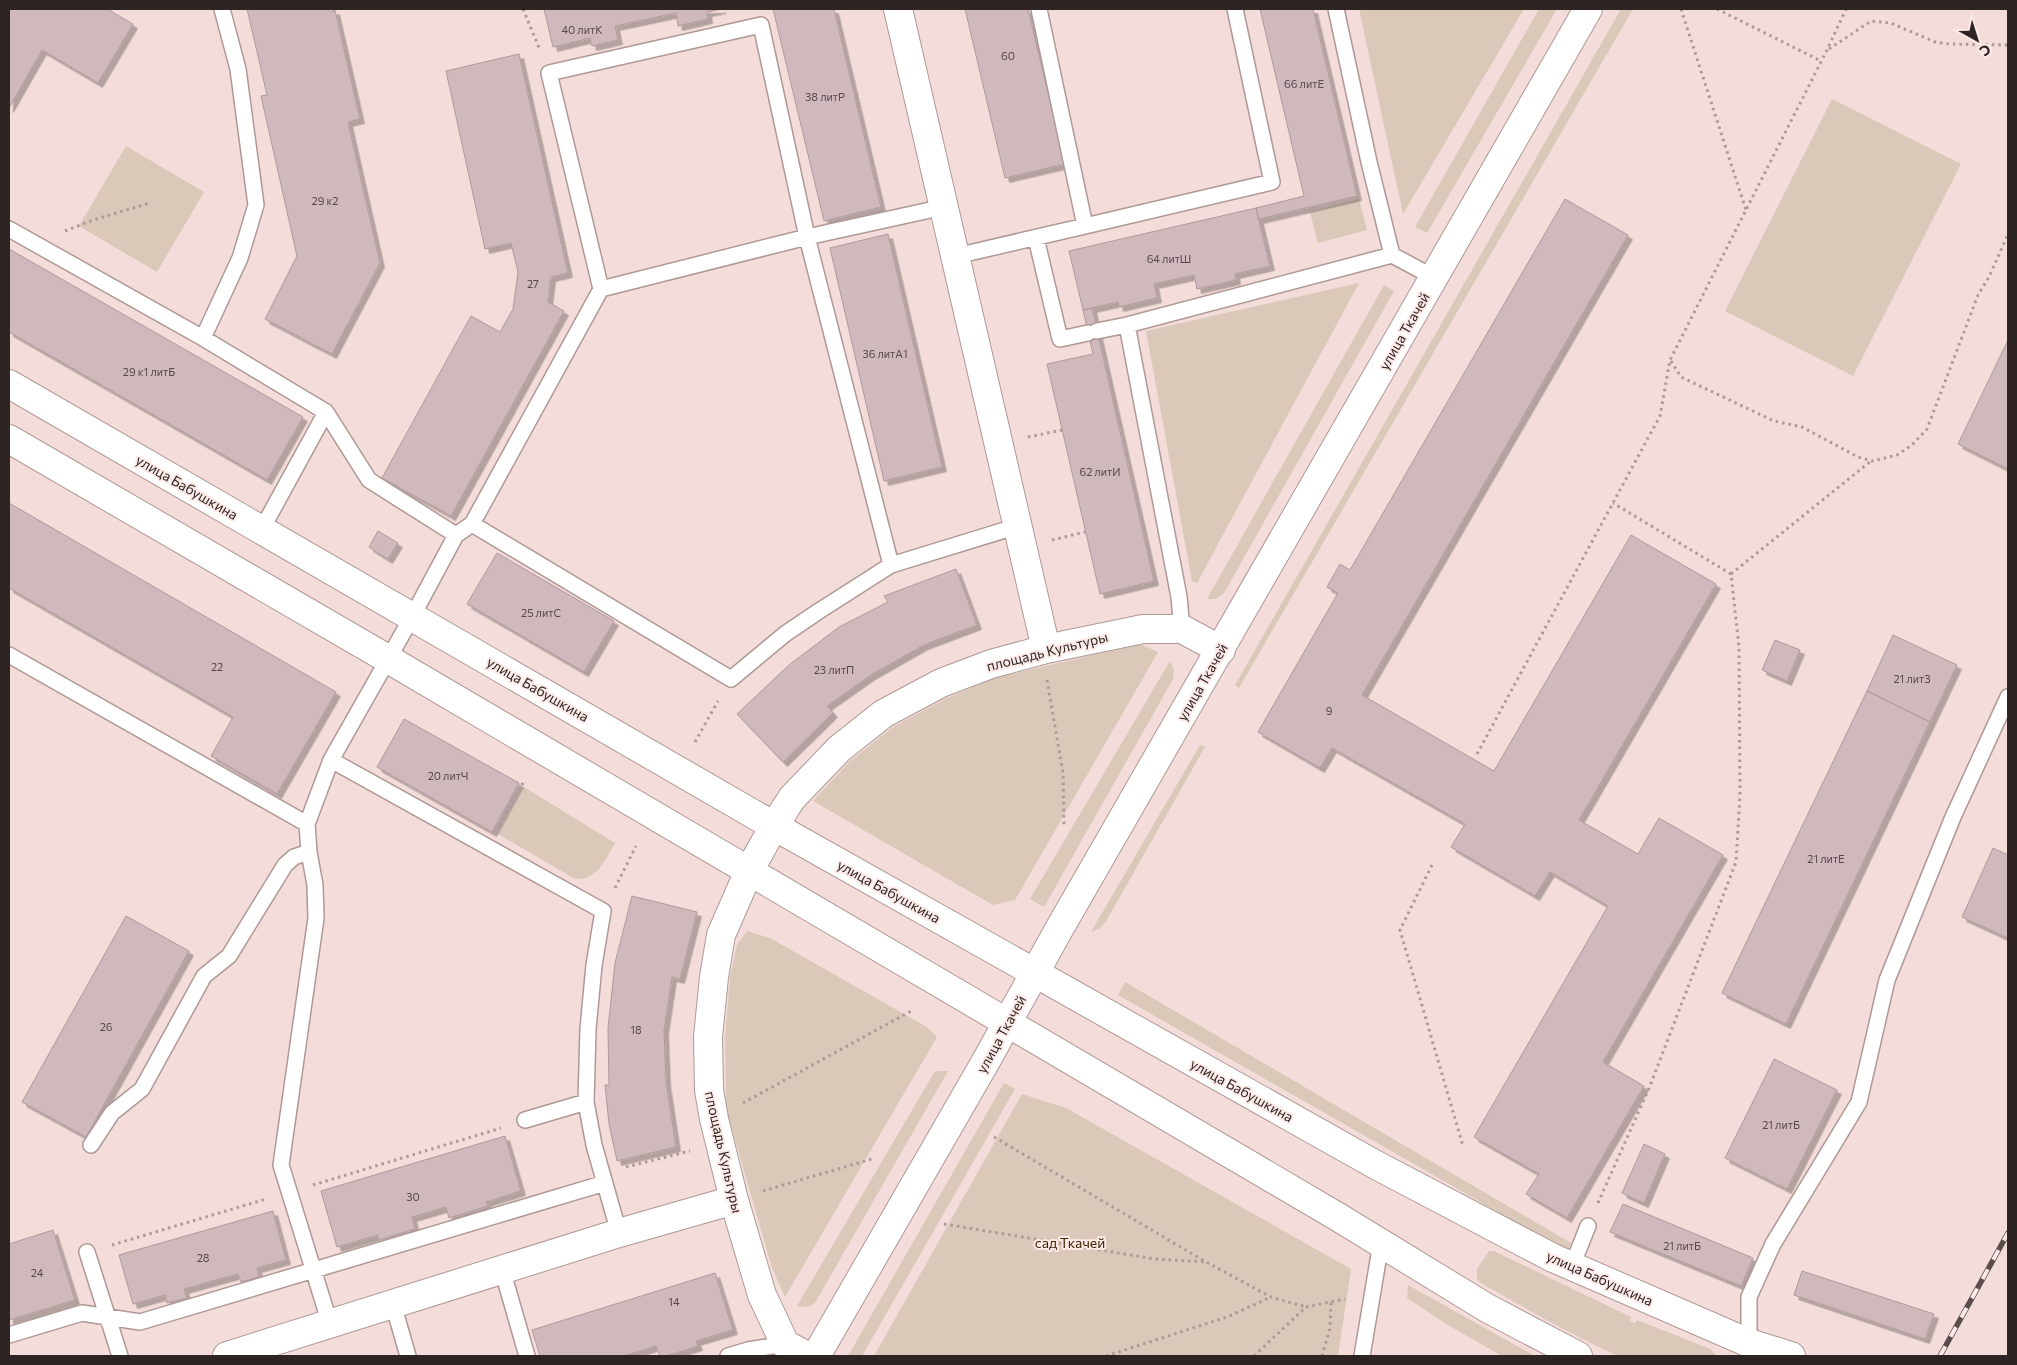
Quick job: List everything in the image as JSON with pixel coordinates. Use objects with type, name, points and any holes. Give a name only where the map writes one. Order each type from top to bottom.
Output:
[{"type":"street","points":[[898,9],[1018,526],[1046,661]]},
{"type":"street","name":"улица Ткачей","points":[[816,1356],[1588,9]]},
{"type":"street","name":"улица Бабушкина","points":[[9,384],[774,826],[1376,1165],[1553,1258],[1748,1350],[1791,1356]]},
{"type":"street","points":[[9,439],[388,658],[749,870],[1381,1243],[1487,1308],[1578,1356]]},
{"type":"street","name":"площадь Культуры","points":[[796,1350],[762,1295],[746,1196],[711,1100],[708,1036],[714,977],[721,935],[749,870],[774,826],[792,798],[839,748],[883,714],[949,680],[990,664],[1046,661],[1143,629],[1182,629],[1221,650]]},
{"type":"street","points":[[227,1356],[502,1269],[746,1196]]},
{"type":"lane","points":[[203,338],[240,258],[256,204],[238,69],[222,9]]},
{"type":"lane","points":[[1039,9],[1085,226]]},
{"type":"lane","points":[[956,256],[1272,182],[1235,9]]},
{"type":"lane","points":[[1336,9],[1392,255]]},
{"type":"lane","points":[[330,1324],[281,1166],[316,918],[315,885],[309,852],[307,824],[331,760],[456,535],[472,524],[601,289],[549,74],[761,25],[807,237],[891,565]]},
{"type":"lane","points":[[601,289],[807,237],[944,207]]},
{"type":"lane","points":[[9,229],[203,338],[326,412],[369,480],[456,535]]},
{"type":"lane","points":[[1036,238],[1060,339],[1127,325],[1392,255],[1435,278]]},
{"type":"lane","points":[[1127,325],[1179,597],[1182,629]]},
{"type":"lane","points":[[262,530],[326,412]]},
{"type":"lane","points":[[472,524],[731,679],[777,640],[819,610],[891,565],[1018,526]]},
{"type":"lane","points":[[9,655],[307,824]]},
{"type":"lane","points":[[1748,1350],[1749,1297],[1773,1244],[1859,1102],[1887,980],[1953,817],[2008,697]]},
{"type":"lane","points":[[331,760],[603,911],[590,1002],[586,1102],[594,1145],[619,1233]]},
{"type":"lane","points":[[91,1145],[112,1113],[142,1090],[204,976],[229,956],[285,865],[294,857],[309,852]]},
{"type":"lane","points":[[525,1120],[586,1102]]},
{"type":"lane","points":[[9,1335],[82,1313],[140,1322],[605,1183]]},
{"type":"lane","points":[[1572,1266],[1588,1226]]},
{"type":"lane","points":[[1362,1356],[1381,1243]]},
{"type":"lane","points":[[88,1252],[120,1356]]},
{"type":"lane","points":[[502,1269],[527,1356]]},
{"type":"lane","points":[[393,1304],[408,1356]]},
{"type":"lane","points":[[728,1356],[748,1350],[796,1350]]},
{"type":"path","points":[[523,9],[540,51]]},
{"type":"path","points":[[1681,9],[1746,211]]},
{"type":"path","points":[[1717,9],[1821,61]]},
{"type":"path","points":[[1477,754],[1660,416],[1670,360],[1828,50],[1846,9]]},
{"type":"path","points":[[1828,50],[1871,21],[1891,23],[1935,42],[2008,45]]},
{"type":"path","points":[[62,233],[93,220],[150,203]]},
{"type":"path","points":[[1731,574],[1872,461],[1897,454],[1912,445],[1927,429],[1978,295],[1989,277],[2008,234]]},
{"type":"path","points":[[1670,360],[1681,377],[1774,421],[1802,427],[1858,457],[1872,461]]},
{"type":"path","points":[[1028,437],[1062,430]]},
{"type":"path","points":[[1613,503],[1731,574]]},
{"type":"path","points":[[1052,540],[1086,532]]},
{"type":"path","points":[[1588,1226],[1650,1086],[1736,862],[1740,795],[1738,647],[1731,574]]},
{"type":"path","points":[[1046,661],[1048,688],[1063,773],[1064,826]]},
{"type":"path","points":[[695,742],[731,679]]},
{"type":"path","points":[[488,847],[524,781]]},
{"type":"path","points":[[603,911],[636,846]]},
{"type":"path","points":[[1432,865],[1400,930],[1463,1146]]},
{"type":"path","points":[[736,1107],[913,1010]]},
{"type":"path","points":[[994,1137],[1206,1262],[1271,1297],[1306,1307],[1355,1298],[1371,1299]]},
{"type":"path","points":[[605,1183],[615,1170],[693,1151]]},
{"type":"path","points":[[746,1196],[875,1158]]},
{"type":"path","points":[[944,1224],[1155,1260],[1206,1262]]},
{"type":"path","points":[[1106,1356],[1227,1317],[1271,1297]]},
{"type":"path","points":[[1322,1356],[1330,1328],[1331,1302]]},
{"type":"path","points":[[1254,1356],[1306,1307]]},
{"type":"green space","points":[[1359,9],[1524,9],[1403,214]]},
{"type":"green space","points":[[1539,9],[1557,9],[1427,233],[1415,227]]},
{"type":"green space","points":[[1621,9],[1633,9],[1239,688],[1235,685]]},
{"type":"green space","points":[[1832,99],[1961,164],[1853,376],[1725,311]]},
{"type":"green space","points":[[126,146],[204,192],[157,272],[79,226]]},
{"type":"green space","points":[[1359,199],[1367,230],[1318,243],[1310,212]]},
{"type":"green space","points":[[1359,283],[1197,583],[1192,581],[1146,331]]},
{"type":"green space","points":[[1384,285],[1394,291],[1224,593],[1216,599],[1207,599]]},
{"type":"green space","points":[[1140,644],[1158,652],[1015,900],[993,905],[813,801],[849,762],[893,727],[947,698],[995,678]]},
{"type":"green space","points":[[1170,661],[1174,670],[1173,679],[1044,907],[1030,899]]},
{"type":"green space","points":[[1200,745],[1205,747],[1105,923],[1099,929],[1091,932]]},
{"type":"green space","points":[[524,787],[615,843],[595,873],[575,879],[498,834]]},
{"type":"green space","points":[[747,931],[770,938],[927,1027],[937,1037],[785,1297],[772,1268],[726,1108],[725,1038],[730,977],[737,945]]},
{"type":"green space","points":[[1125,982],[1571,1243],[1568,1252],[1118,995]]},
{"type":"green space","points":[[935,1071],[948,1071],[815,1303],[808,1307],[797,1306]]},
{"type":"green space","points":[[1004,1083],[1015,1089],[862,1356],[848,1356]]},
{"type":"green space","name":"сад Ткачей","points":[[1022,1094],[1066,1108],[1351,1269],[1338,1356],[874,1356]]},
{"type":"green space","points":[[1489,1251],[1494,1251],[1631,1317],[1630,1322],[1635,1323],[1637,1320],[1710,1349],[1717,1356],[1619,1356],[1613,1354],[1559,1327],[1481,1283],[1477,1279],[1477,1269]]},
{"type":"green space","points":[[1408,1285],[1535,1356],[1502,1356],[1448,1325],[1407,1298]]},
{"type":"building","points":[[9,9],[107,9],[133,24],[98,83],[42,50],[9,108]]},
{"type":"building","points":[[247,9],[329,9],[330,12],[335,10],[360,119],[348,122],[380,263],[332,354],[265,319],[297,256],[261,96],[267,95]]},
{"type":"building","points":[[544,9],[722,9],[707,12],[708,19],[678,26],[676,13],[615,26],[618,40],[592,46],[590,38],[553,47]]},
{"type":"building","points":[[773,9],[834,9],[881,207],[824,221]]},
{"type":"building","points":[[965,9],[1028,9],[1065,164],[1005,178]]},
{"type":"building","points":[[1260,9],[1313,9],[1357,196],[1259,219],[1256,208],[1304,196]]},
{"type":"building","points":[[519,54],[568,273],[551,277],[548,302],[564,311],[451,516],[382,478],[471,316],[500,332],[513,309],[518,272],[511,243],[485,249],[446,71]]},
{"type":"building","points":[[1565,199],[1628,235],[1362,695],[1494,771],[1631,535],[1716,584],[1579,820],[1638,854],[1659,818],[1723,855],[1603,1062],[1644,1086],[1567,1218],[1526,1194],[1539,1174],[1474,1137],[1608,906],[1550,872],[1535,896],[1451,847],[1465,824],[1332,748],[1320,768],[1258,732],[1338,593],[1327,587],[1340,564],[1350,570]]},
{"type":"building","points":[[1256,208],[1270,266],[1235,274],[1236,280],[1197,289],[1194,275],[1154,284],[1157,298],[1119,307],[1118,302],[1083,310],[1069,251]]},
{"type":"building","points":[[888,234],[942,467],[884,481],[830,248]]},
{"type":"building","points":[[9,249],[303,417],[267,480],[9,332]]},
{"type":"building","points":[[1092,308],[1154,581],[1100,594],[1047,364],[1093,354],[1083,310]]},
{"type":"building","points":[[2008,340],[2008,469],[1958,444]]},
{"type":"building","points":[[9,503],[336,692],[277,794],[211,756],[233,717],[9,588]]},
{"type":"building","points":[[378,531],[398,543],[388,559],[369,547]]},
{"type":"building","points":[[497,553],[614,621],[584,672],[467,604]]},
{"type":"building","points":[[956,569],[977,625],[924,645],[871,675],[827,706],[833,713],[783,762],[737,714],[789,665],[839,627],[888,602],[884,596]]},
{"type":"building","points":[[1893,635],[1957,665],[1930,722],[1867,691]]},
{"type":"building","points":[[1775,640],[1800,650],[1787,681],[1762,670]]},
{"type":"building","points":[[1867,691],[1930,722],[1786,1024],[1722,993]]},
{"type":"building","points":[[404,719],[519,783],[492,832],[377,767]]},
{"type":"building","points":[[1993,848],[2008,855],[2008,938],[1962,917]]},
{"type":"building","points":[[632,896],[697,912],[680,979],[672,977],[664,1030],[666,1082],[676,1147],[617,1161],[609,1124],[605,1085],[609,1085],[608,1028],[615,963]]},
{"type":"building","points":[[126,916],[189,951],[86,1137],[22,1102]]},
{"type":"building","points":[[1774,1059],[1837,1090],[1787,1189],[1725,1158]]},
{"type":"building","points":[[505,1136],[521,1191],[486,1202],[488,1206],[449,1218],[446,1207],[412,1217],[415,1229],[379,1240],[378,1235],[337,1247],[321,1191]]},
{"type":"building","points":[[1644,1144],[1665,1154],[1644,1203],[1622,1193]]},
{"type":"building","points":[[1623,1204],[1753,1258],[1741,1286],[1610,1232]]},
{"type":"building","points":[[273,1211],[286,1260],[257,1268],[259,1277],[241,1282],[238,1274],[184,1289],[187,1298],[167,1303],[165,1295],[133,1304],[119,1255]]},
{"type":"building","points":[[53,1230],[75,1300],[9,1320],[9,1244]]},
{"type":"building","points":[[1802,1271],[1934,1314],[1925,1339],[1794,1295]]},
{"type":"building","points":[[715,1273],[733,1330],[696,1341],[698,1346],[666,1356],[660,1356],[656,1346],[623,1356],[540,1356],[532,1330]]},
{"type":"railway","points":[[1940,1356],[2008,1233]]}]
